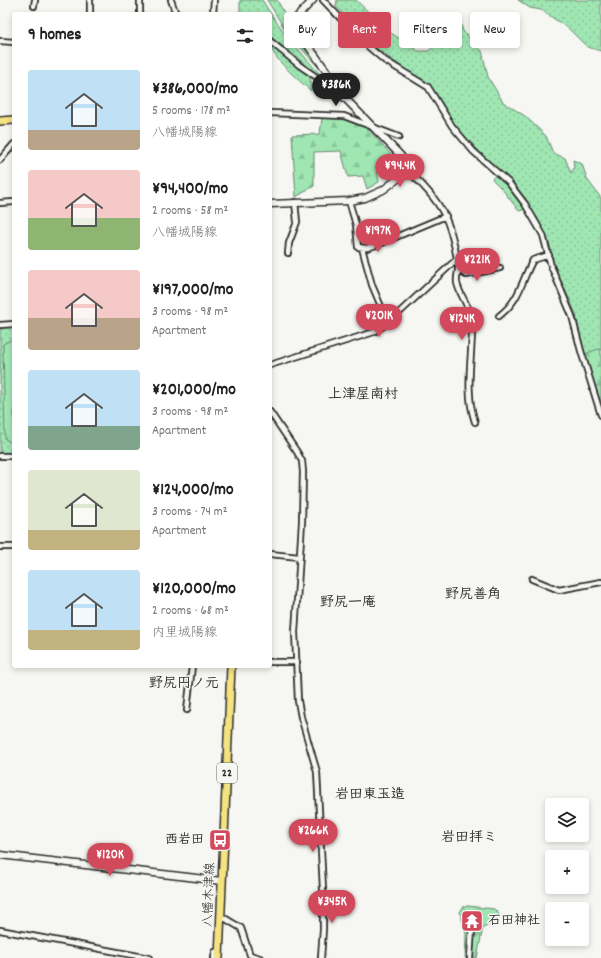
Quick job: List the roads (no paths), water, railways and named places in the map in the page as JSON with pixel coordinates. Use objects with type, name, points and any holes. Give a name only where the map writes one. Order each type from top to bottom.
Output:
[{"type":"main road","points":[[272,204],[295,202],[349,202],[365,198],[383,190],[408,171],[401,156],[369,125],[341,94],[333,80],[296,29],[297,17],[313,0]]},
{"type":"main road","points":[[0,121],[12,120]]},
{"type":"main road","name":"八幡木津線","points":[[220,954],[231,668]]},
{"type":"main road","points":[[0,855],[222,881]]},
{"type":"street","points":[[34,6],[35,0]]},
{"type":"street","points":[[90,0],[90,12]]},
{"type":"street","points":[[140,0],[140,12]]},
{"type":"street","points":[[171,0],[175,12]]},
{"type":"street","points":[[213,12],[214,0]]},
{"type":"street","points":[[323,0],[363,42],[384,60],[428,87],[452,126],[473,150],[509,184],[525,204],[543,235],[551,266],[572,316],[581,351],[601,414]]},
{"type":"street","points":[[0,41],[12,42]]},
{"type":"street","points":[[272,43],[299,65],[341,94]]},
{"type":"street","points":[[272,113],[344,116],[398,137]]},
{"type":"street","points":[[0,160],[12,146]]},
{"type":"street","points":[[408,171],[424,186],[446,216],[459,270],[457,284],[471,313],[470,387],[472,414],[475,422]]},
{"type":"street","points":[[0,203],[12,202]]},
{"type":"street","points":[[288,253],[289,243],[297,222],[295,202]]},
{"type":"street","points":[[349,202],[356,225],[358,247],[362,248],[372,285],[388,323]]},
{"type":"street","points":[[362,248],[379,244],[446,216]]},
{"type":"street","points":[[499,316],[506,310],[524,284],[533,260],[549,255]]},
{"type":"street","points":[[272,364],[374,332],[388,323],[457,259]]},
{"type":"street","points":[[459,270],[466,276],[500,268]]},
{"type":"street","points":[[0,325],[12,324]]},
{"type":"street","points":[[272,415],[302,462],[302,522],[295,632],[298,701],[301,717],[317,772],[324,929],[321,958]]},
{"type":"street","points":[[0,456],[12,456]]},
{"type":"street","points":[[0,547],[12,547]]},
{"type":"street","points":[[272,554],[299,557]]},
{"type":"street","points":[[532,579],[558,590],[601,582]]},
{"type":"street","points":[[272,662],[297,662]]},
{"type":"street","points":[[187,710],[192,668]]},
{"type":"street","points":[[221,916],[241,928],[250,955],[260,958]]},
{"type":"street","points":[[470,958],[472,929]]},
{"type":"street","points":[[0,930],[149,958]]},
{"type":"street","points":[[214,958],[215,952],[220,954]]},
{"type":"place","name":"西岩田","points":[[220,840]]},
{"type":"place","name":"石田神社","points":[[472,921]]},
{"type":"district","name":"上津屋南村","points":[[363,395]]},
{"type":"district","name":"野尻善角","points":[[473,595]]},
{"type":"district","name":"野尻一庵","points":[[348,603]]},
{"type":"district","name":"野尻円ノ元","points":[[184,684]]},
{"type":"district","name":"岩田東玉造","points":[[370,795]]},
{"type":"district","name":"岩田拝ミ","points":[[469,838]]}]
